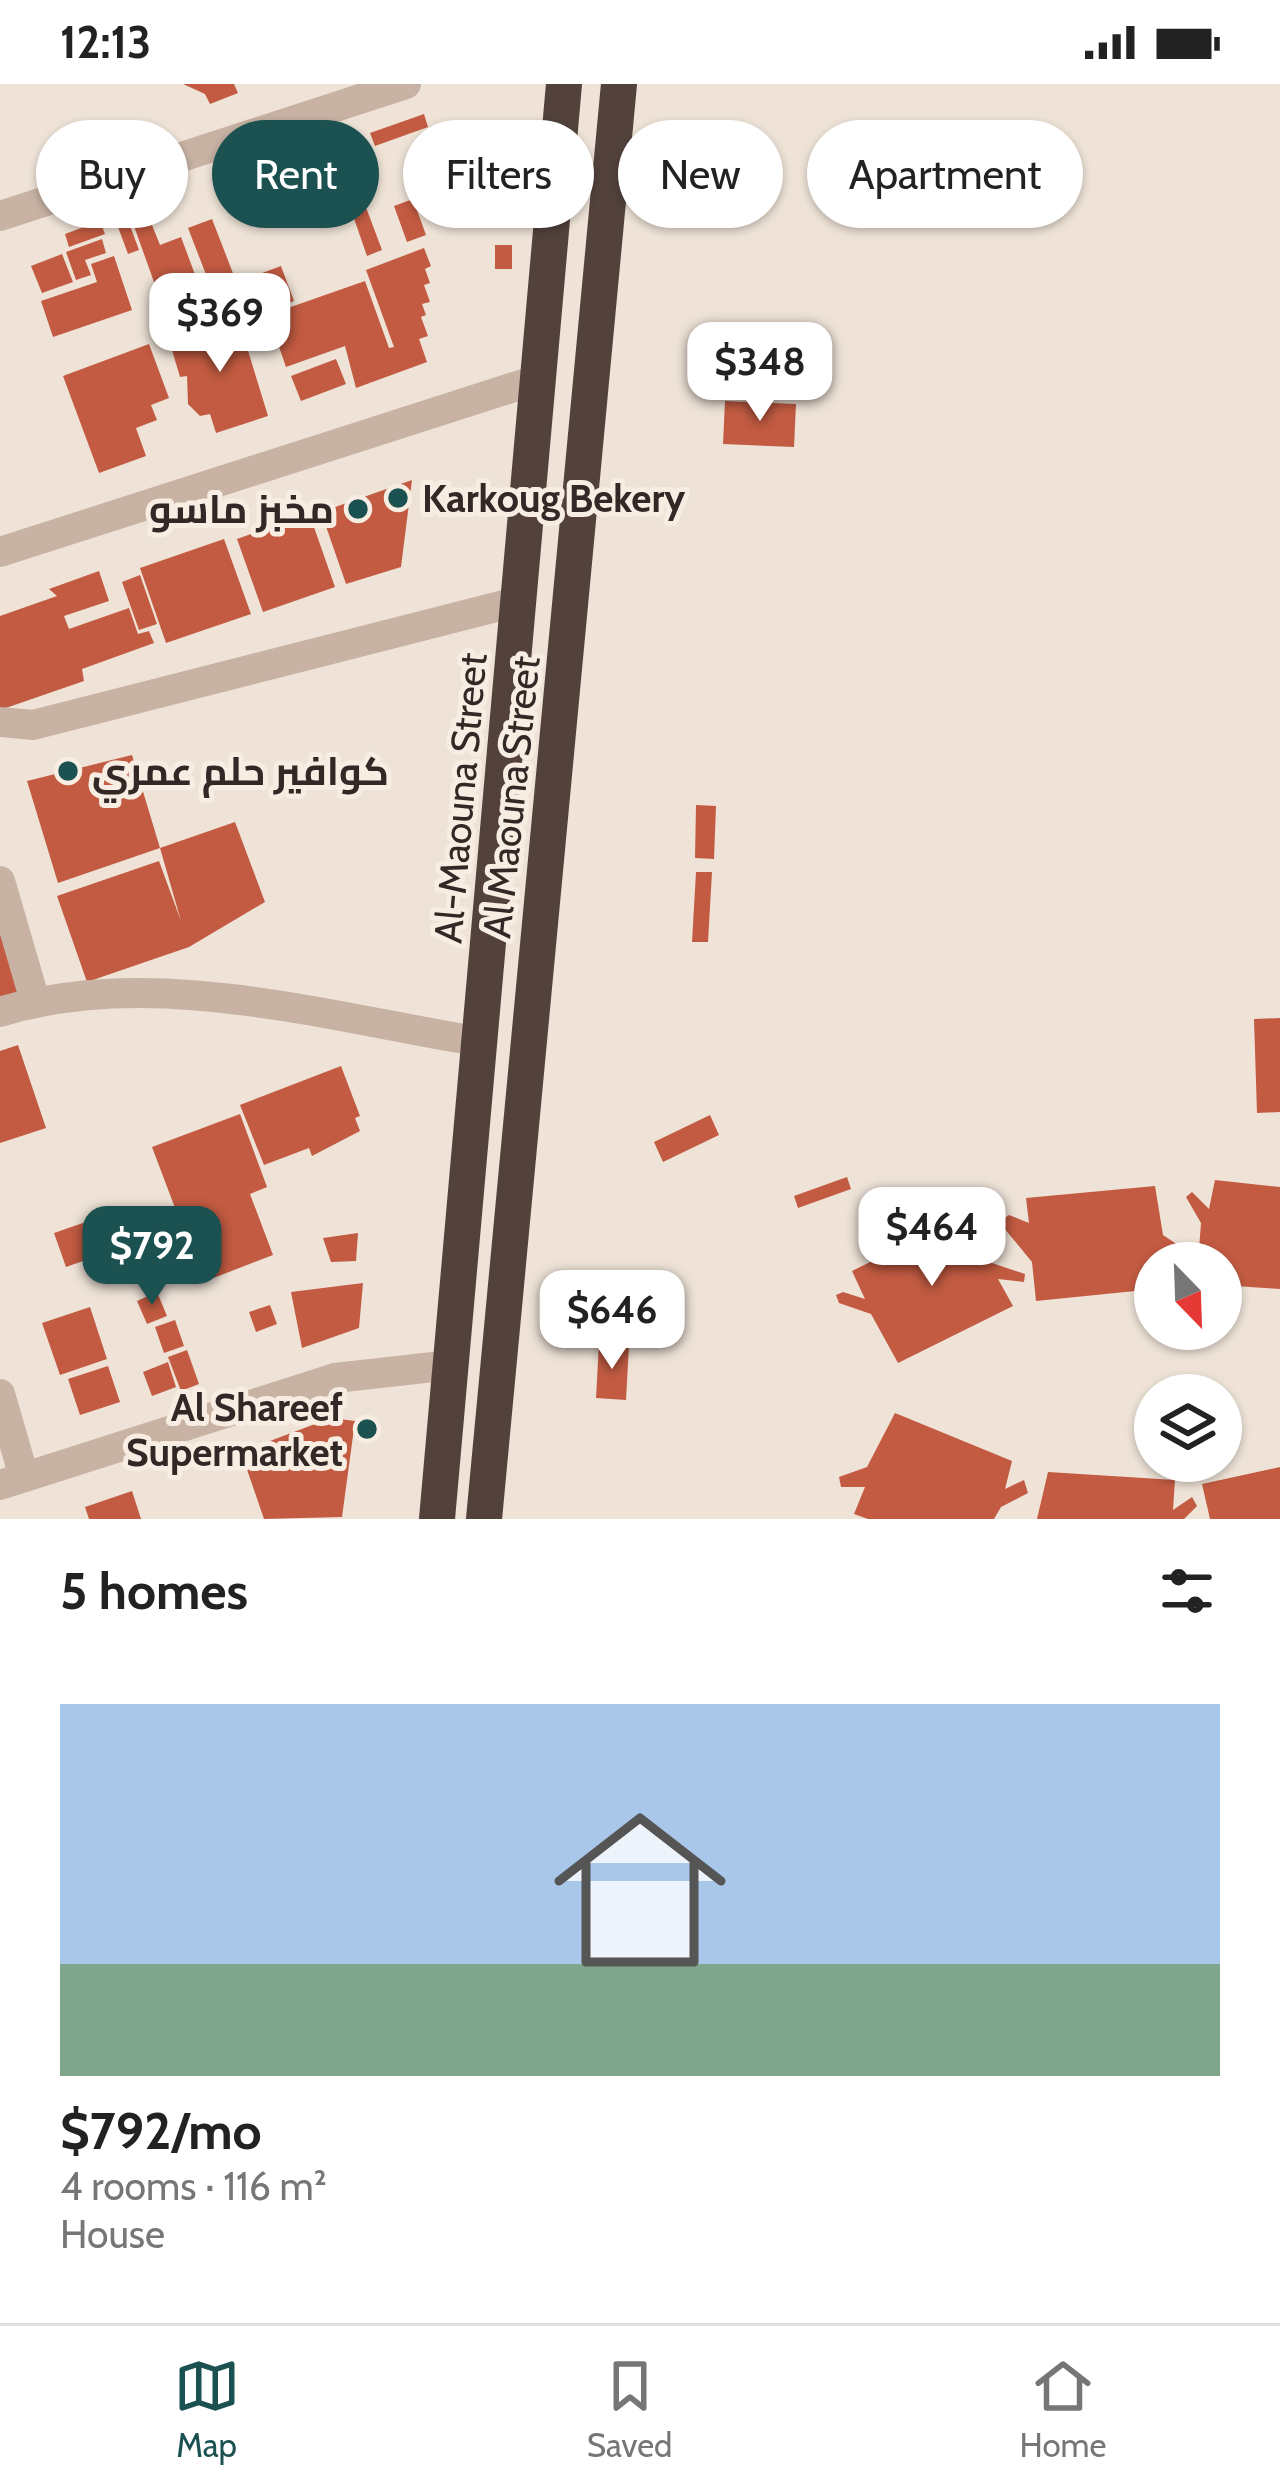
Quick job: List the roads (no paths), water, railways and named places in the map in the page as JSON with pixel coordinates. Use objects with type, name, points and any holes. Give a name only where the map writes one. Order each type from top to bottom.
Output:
[{"type":"highway","name":"Al-Maouna Street","points":[[437,1519],[564,84]]},
{"type":"highway","name":"Al Maouna Street","points":[[484,1519],[619,84]]},
{"type":"street","points":[[0,216],[406,84]]},
{"type":"street","points":[[0,551],[539,379]]},
{"type":"street","points":[[3,727],[33,725],[520,601]]},
{"type":"street","points":[[0,881],[35,1001]]},
{"type":"street","points":[[0,1012],[35,1001],[223,1000],[481,1042]]},
{"type":"street","points":[[0,1394],[12,1481],[335,1378],[452,1365]]},
{"type":"place","name":"Karkoug Bekery","points":[[398,498]]},
{"type":"place","name":"مخبز ماسو","points":[[358,509]]},
{"type":"place","name":"كوافير حلم عمري","points":[[68,771]]},
{"type":"place","name":"Al Shareef Supermarket","points":[[367,1429]]}]
